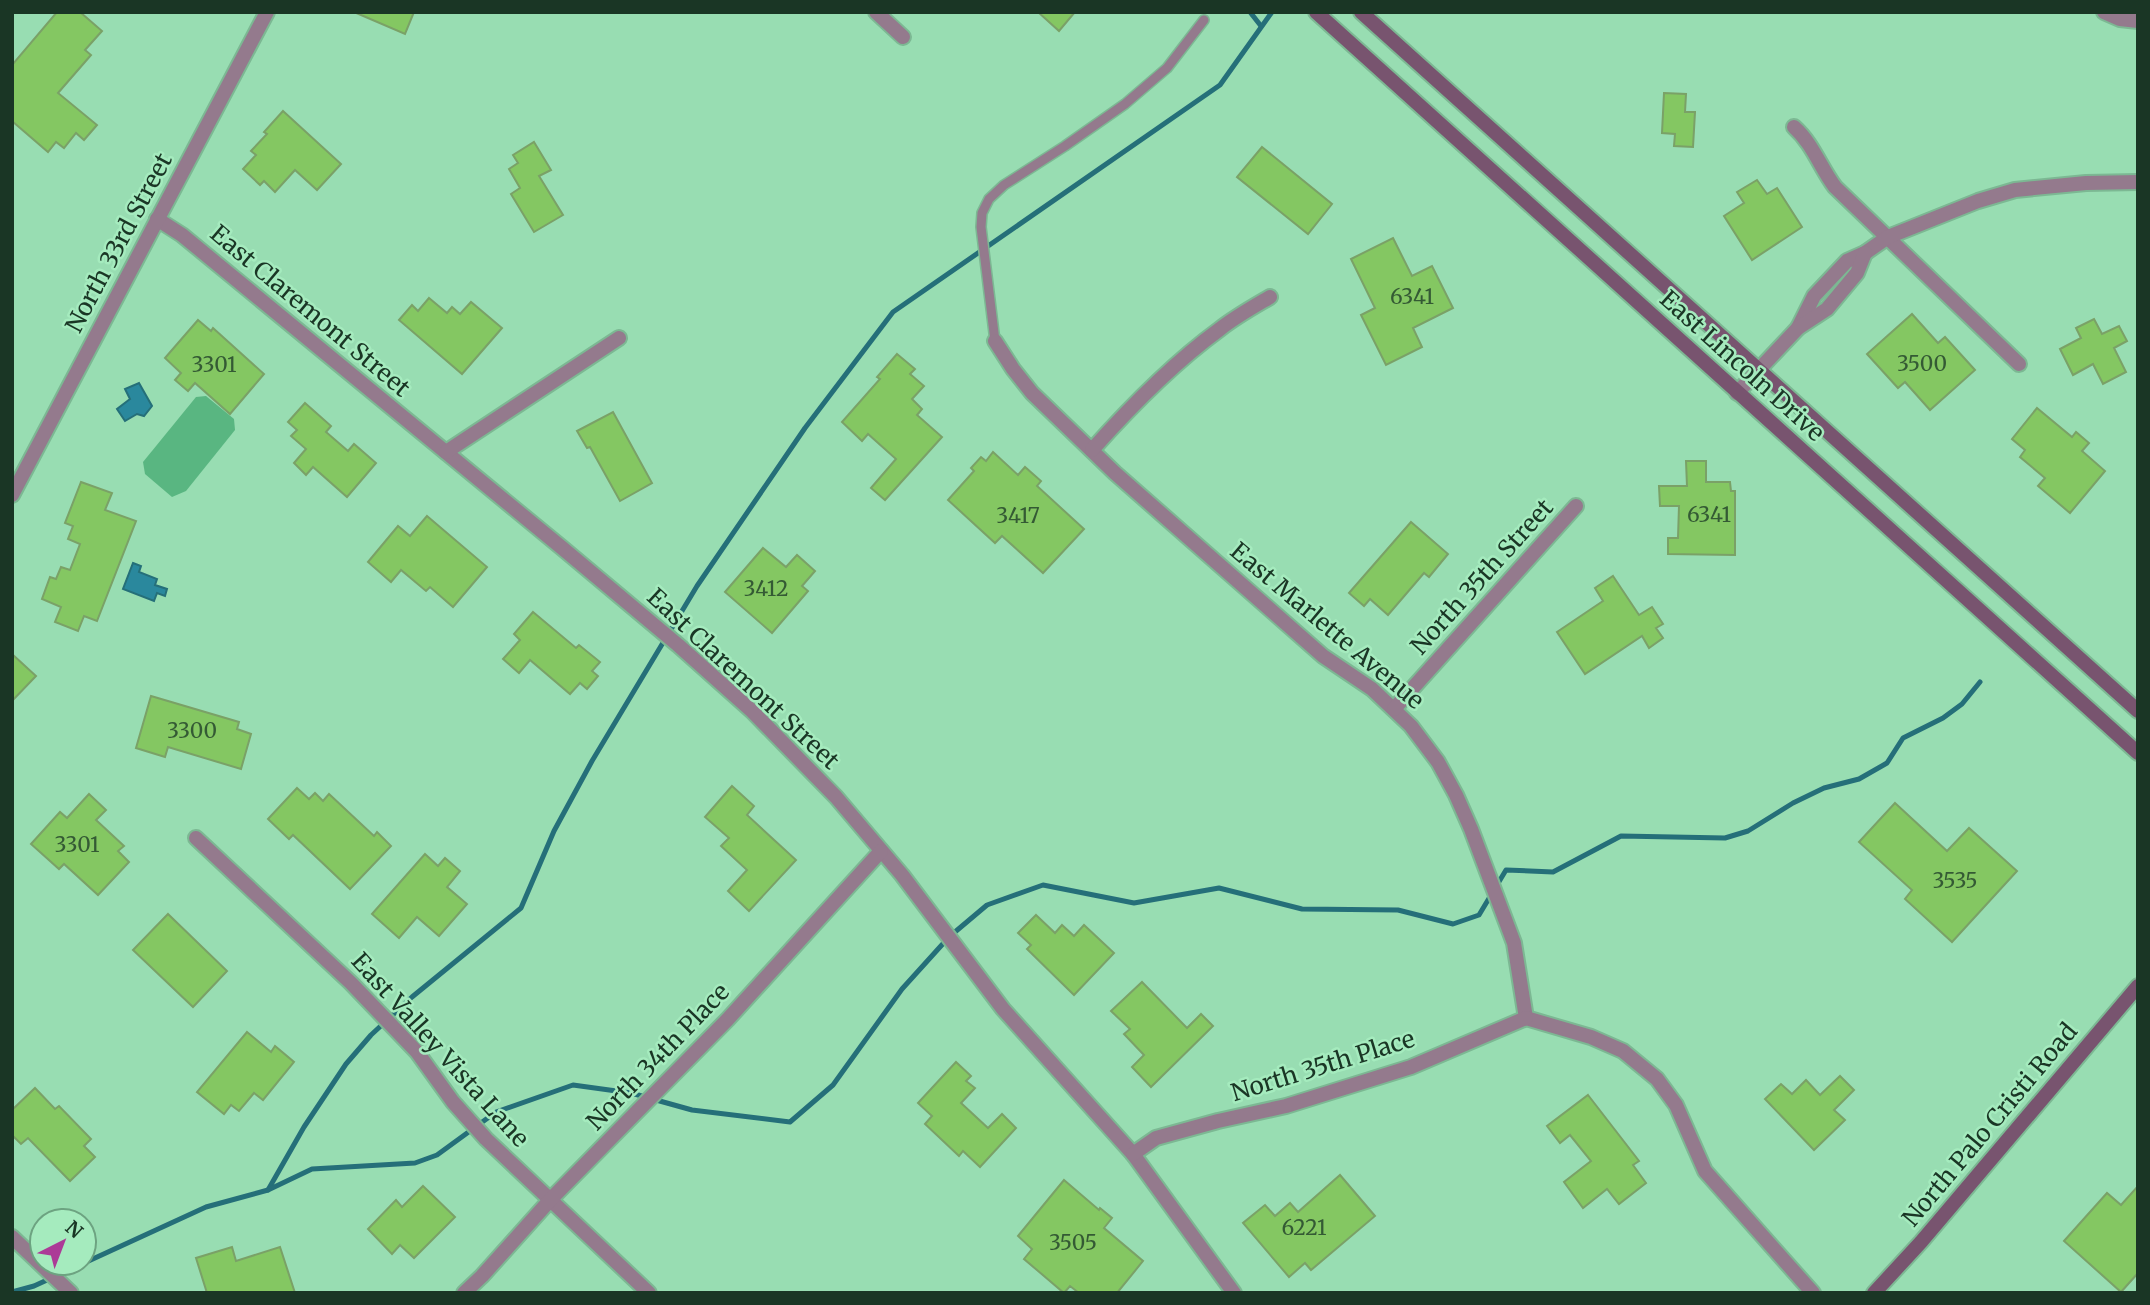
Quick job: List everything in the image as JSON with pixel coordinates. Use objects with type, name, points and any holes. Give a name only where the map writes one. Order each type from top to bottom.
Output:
[{"type":"main road","name":"East Lincoln Drive","points":[[1316,12],[2138,753]]},
{"type":"main road","name":"East Lincoln Drive","points":[[1361,12],[2138,712]]},
{"type":"main road","name":"North Palo Cristi Road","points":[[1874,1293],[1921,1242],[2138,986]]},
{"type":"street","name":"North 33rd Street","points":[[12,495],[267,12]]},
{"type":"street","points":[[876,12],[903,37]]},
{"type":"street","points":[[2104,12],[2120,19],[2138,22]]},
{"type":"street","points":[[1794,127],[1807,139],[1835,187],[2018,364]]},
{"type":"street","points":[[1737,393],[1798,328],[1826,309],[1857,273],[1866,253],[1888,237],[1978,201],[2015,190],[2086,183],[2138,182]]},
{"type":"street","name":"East Claremont Street","points":[[157,219],[182,235],[446,452],[678,645],[752,711],[836,797],[902,875],[1003,1009],[1133,1154],[1234,1293]]},
{"type":"street","points":[[1091,450],[1128,409],[1176,364],[1222,327],[1270,297]]},
{"type":"street","points":[[446,452],[619,338]]},
{"type":"street","name":"East Marlette Avenue","points":[[995,341],[1032,393],[1091,450],[1324,656],[1372,690],[1411,726],[1438,762],[1456,795],[1491,883],[1514,943],[1526,1018]]},
{"type":"street","name":"North 35th Street","points":[[1394,709],[1576,506]]},
{"type":"street","name":"East Valley Vista Lane","points":[[196,838],[382,1014],[417,1052],[453,1102],[486,1139],[649,1293]]},
{"type":"street","name":"North 34th Place","points":[[464,1293],[551,1199],[728,1019],[881,851]]},
{"type":"street","points":[[1526,1018],[1591,1037],[1623,1051],[1657,1079],[1676,1105],[1705,1171],[1813,1293]]},
{"type":"street","name":"North 35th Place","points":[[1133,1154],[1156,1138],[1286,1106],[1411,1067],[1526,1018]]},
{"type":"street","points":[[12,1237],[69,1290]]},
{"type":"lane","points":[[995,341],[981,227],[982,213],[989,199],[1004,185],[1125,104],[1167,68],[1204,20]]},
{"type":"green space","points":[[206,396],[234,419],[235,430],[186,491],[172,497],[145,474],[143,462],[196,397]]},
{"type":"water","points":[[139,383],[152,406],[144,416],[137,414],[125,421],[117,409],[130,399],[125,389]]},
{"type":"water","points":[[133,563],[141,566],[139,572],[157,579],[155,585],[167,589],[165,596],[157,593],[154,601],[123,589]]},
{"type":"building","points":[[57,12],[80,12],[102,31],[85,50],[91,55],[58,93],[97,125],[84,140],[76,133],[64,148],[56,142],[48,152],[12,121],[12,65]]},
{"type":"building","points":[[354,12],[414,12],[405,34]]},
{"type":"building","points":[[1038,12],[1075,12],[1059,31]]},
{"type":"building","points":[[1664,93],[1686,94],[1685,112],[1695,112],[1693,147],[1674,146],[1675,134],[1662,133]]},
{"type":"building","points":[[283,111],[341,164],[317,190],[295,170],[275,192],[264,181],[260,185],[243,169],[256,155],[251,151],[267,134],[264,132]]},
{"type":"building","points":[[534,142],[551,170],[539,176],[563,215],[534,232],[511,194],[520,188],[509,169],[518,163],[513,155]]},
{"type":"building","points":[[1262,147],[1332,204],[1308,234],[1237,177]]},
{"type":"building","points":[[1757,180],[1767,194],[1777,188],[1802,227],[1752,260],[1724,216],[1744,203],[1737,192]]},
{"type":"building","points":[[1393,238],[1412,276],[1432,266],[1453,308],[1413,328],[1422,347],[1386,365],[1361,315],[1375,308],[1351,259]]},
{"type":"building","points":[[429,298],[447,313],[452,307],[460,314],[471,302],[502,328],[462,374],[399,320],[412,305],[418,311]]},
{"type":"building","points":[[1912,314],[1938,343],[1945,337],[1975,370],[1930,410],[1905,382],[1898,388],[1867,354]]},
{"type":"building","points":[[2094,319],[2102,334],[2119,326],[2127,341],[2114,348],[2126,372],[2103,384],[2093,364],[2073,375],[2060,349],[2081,338],[2076,328]]},
{"type":"building","points":[[198,320],[211,331],[213,328],[264,374],[230,414],[195,383],[188,391],[175,380],[181,373],[165,358]]},
{"type":"building","points":[[897,354],[915,369],[910,374],[924,386],[912,399],[922,409],[917,415],[942,437],[885,500],[871,488],[896,459],[868,434],[862,441],[842,422],[880,379],[877,377]]},
{"type":"building","points":[[305,403],[331,426],[326,432],[348,451],[354,444],[376,463],[347,497],[313,467],[306,475],[294,463],[306,449],[291,436],[297,430],[288,422]]},
{"type":"building","points":[[2037,408],[2072,437],[2076,432],[2089,443],[2082,451],[2105,471],[2070,513],[2038,486],[2045,478],[2020,457],[2025,450],[2012,439]]},
{"type":"building","points":[[613,412],[652,483],[620,501],[590,447],[587,448],[577,431]]},
{"type":"building","points":[[993,452],[1018,475],[1025,467],[1041,481],[1037,486],[1084,529],[1043,573],[1002,536],[995,543],[948,500],[974,471],[971,468],[981,457],[986,461]]},
{"type":"building","points":[[1686,461],[1706,461],[1706,482],[1730,482],[1731,491],[1735,491],[1735,555],[1668,554],[1668,538],[1678,538],[1679,506],[1660,506],[1659,486],[1687,486]]},
{"type":"building","points":[[81,482],[112,493],[105,510],[136,521],[97,621],[84,616],[78,631],[55,622],[61,607],[42,599],[50,577],[56,579],[61,567],[70,570],[80,544],[68,539],[73,526],[65,523]]},
{"type":"building","points":[[427,516],[487,567],[453,607],[430,587],[426,591],[401,570],[391,582],[368,562],[398,526],[410,536]]},
{"type":"building","points":[[1411,522],[1448,554],[1429,577],[1424,573],[1388,615],[1370,599],[1364,606],[1349,593]]},
{"type":"building","points":[[763,548],[786,567],[797,555],[815,571],[802,586],[808,591],[772,633],[725,592]]},
{"type":"building","points":[[1613,576],[1639,615],[1652,607],[1663,624],[1656,628],[1663,638],[1649,648],[1642,636],[1585,674],[1557,632],[1603,601],[1595,588]]},
{"type":"building","points":[[533,612],[576,648],[579,645],[600,662],[592,671],[598,676],[587,689],[580,683],[570,694],[530,660],[519,673],[503,659],[520,640],[514,634]]},
{"type":"building","points":[[12,654],[36,676],[12,701]]},
{"type":"building","points":[[151,696],[239,722],[237,729],[251,734],[241,769],[168,747],[165,757],[136,748]]},
{"type":"building","points":[[732,786],[754,806],[747,815],[796,860],[749,911],[728,891],[747,870],[721,846],[729,838],[705,817]]},
{"type":"building","points":[[297,788],[309,799],[315,793],[323,801],[329,794],[374,836],[377,832],[391,846],[350,889],[293,835],[289,839],[268,819]]},
{"type":"building","points":[[89,794],[106,810],[96,820],[124,846],[118,851],[129,862],[98,895],[64,864],[59,869],[31,844],[60,812],[67,818]]},
{"type":"building","points":[[1895,803],[1947,851],[1969,828],[2017,871],[1952,942],[1905,899],[1912,890],[1859,842]]},
{"type":"building","points":[[425,854],[438,866],[445,858],[460,871],[447,887],[467,904],[439,936],[417,917],[399,938],[372,914]]},
{"type":"building","points":[[168,914],[227,971],[193,1007],[133,950]]},
{"type":"building","points":[[1036,915],[1055,933],[1062,925],[1074,936],[1084,925],[1114,953],[1074,995],[1027,949],[1031,945],[1018,933]]},
{"type":"building","points":[[1142,982],[1187,1028],[1201,1014],[1213,1026],[1151,1087],[1132,1067],[1144,1055],[1124,1034],[1130,1029],[1111,1011]]},
{"type":"building","points":[[247,1032],[271,1052],[275,1046],[294,1062],[263,1100],[254,1093],[239,1111],[231,1105],[224,1114],[197,1092]]},
{"type":"building","points":[[956,1062],[971,1076],[966,1081],[975,1088],[961,1103],[988,1128],[1002,1114],[1016,1128],[980,1167],[963,1151],[959,1156],[925,1124],[932,1116],[918,1103]]},
{"type":"building","points":[[1840,1076],[1854,1090],[1834,1110],[1845,1120],[1814,1150],[1765,1099],[1781,1084],[1792,1094],[1806,1080],[1820,1095]]},
{"type":"building","points":[[35,1088],[55,1109],[59,1106],[91,1139],[84,1146],[95,1157],[70,1181],[28,1138],[21,1144],[12,1135],[12,1110]]},
{"type":"building","points":[[1588,1095],[1639,1161],[1633,1165],[1646,1183],[1619,1204],[1607,1189],[1583,1208],[1564,1182],[1591,1161],[1570,1135],[1560,1143],[1547,1126]]},
{"type":"building","points":[[1340,1175],[1375,1216],[1311,1270],[1305,1263],[1289,1277],[1243,1223],[1265,1205],[1275,1216],[1290,1203],[1298,1212]]},
{"type":"building","points":[[1064,1180],[1112,1218],[1104,1228],[1143,1261],[1117,1293],[1079,1293],[1070,1286],[1064,1293],[1024,1259],[1032,1249],[1018,1236]]},
{"type":"building","points":[[423,1186],[455,1217],[414,1258],[400,1245],[392,1254],[368,1229],[396,1200],[402,1207]]},
{"type":"building","points":[[2138,1186],[2138,1273],[2121,1292],[2064,1241],[2107,1193],[2121,1205]]},
{"type":"building","points":[[232,1247],[236,1261],[280,1247],[295,1293],[207,1293],[196,1258]]},
{"type":"waterway","points":[[1250,12],[1261,26]]},
{"type":"waterway","points":[[268,1190],[304,1127],[346,1064],[371,1035],[412,997],[521,908],[554,831],[592,761],[697,586],[805,428],[893,312],[1220,85],[1272,12]]},
{"type":"waterway","points":[[12,1292],[34,1286],[206,1207],[268,1190],[312,1169],[415,1163],[437,1155],[496,1112],[573,1085],[631,1093],[692,1110],[790,1122],[833,1085],[902,989],[949,937],[987,905],[1043,885],[1134,903],[1219,888],[1302,909],[1398,910],[1453,924],[1479,915],[1506,870],[1553,872],[1621,836],[1725,838],[1748,831],[1793,803],[1824,788],[1859,779],[1887,763],[1903,738],[1943,718],[1962,704],[1980,682]]}]
